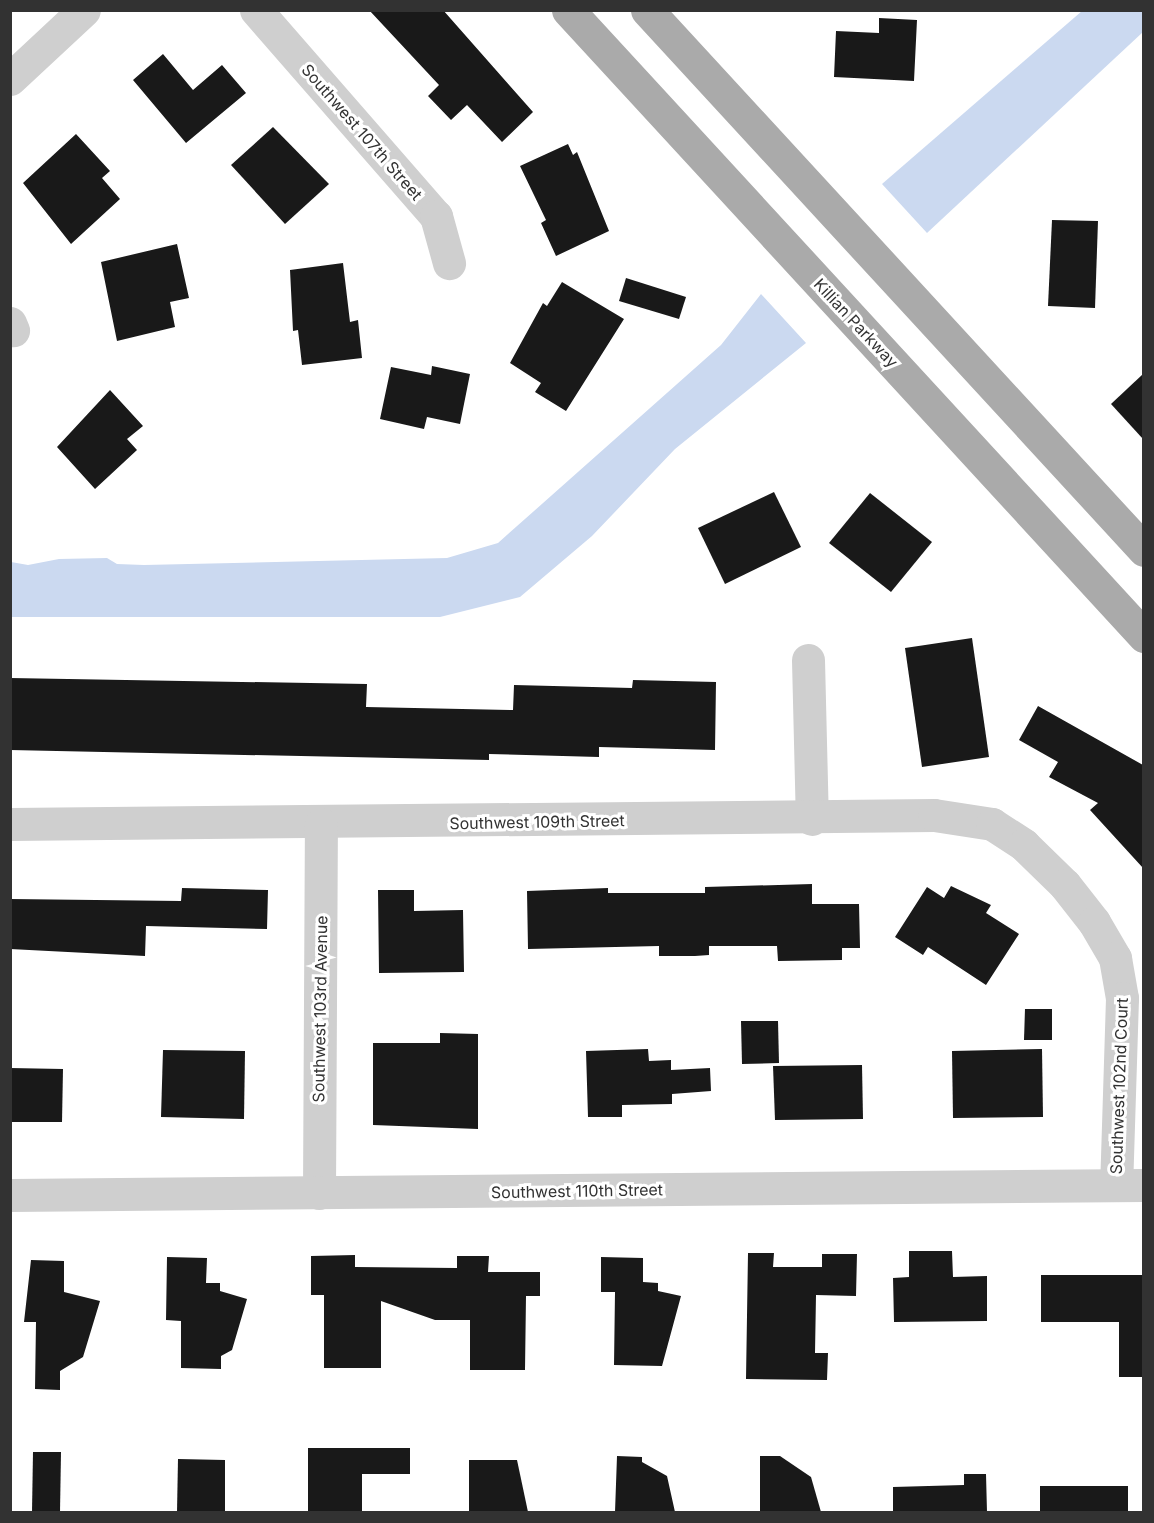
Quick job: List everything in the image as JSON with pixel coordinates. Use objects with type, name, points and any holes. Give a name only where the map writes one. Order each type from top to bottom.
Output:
[{"type":"main road","name":"Killian Parkway","points":[[568,10],[1143,636]]},
{"type":"main road","points":[[647,10],[1143,550]]},
{"type":"street","points":[[10,79],[84,10]]},
{"type":"street","name":"Southwest 107th Street","points":[[256,10],[436,216],[449,263]]},
{"type":"street","points":[[808,660],[812,819]]},
{"type":"street","name":"Southwest 109th Street","points":[[10,824],[321,824],[812,819],[934,815],[975,819],[1013,835],[1048,867]]},
{"type":"street","name":"Southwest 103rd Avenue","points":[[319,1193],[321,824]]},
{"type":"street","name":"Southwest 102nd Court","points":[[1048,867],[1094,921],[1112,951],[1121,983],[1130,1185]]},
{"type":"street","name":"Southwest 110th Street","points":[[10,1195],[1130,1185]]},
{"type":"water","points":[[1082,11],[1143,11],[1143,32],[927,233],[882,184]]},
{"type":"water","points":[[761,294],[806,343],[675,449],[592,536],[520,597],[440,617],[11,617],[11,562],[28,565],[59,559],[107,558],[117,564],[144,565],[447,558],[498,543],[721,345]]},
{"type":"building","points":[[369,10],[443,10],[533,112],[502,142],[467,105],[451,120],[428,96],[439,85]]},
{"type":"building","points":[[879,18],[917,20],[914,81],[834,77],[836,31],[879,33]]},
{"type":"building","points":[[163,54],[193,90],[222,65],[246,93],[186,143],[133,80]]},
{"type":"building","points":[[273,127],[329,184],[285,224],[231,165]]},
{"type":"building","points":[[76,134],[110,171],[102,178],[120,199],[71,244],[23,183]]},
{"type":"building","points":[[568,144],[573,155],[577,152],[609,231],[556,256],[541,223],[546,220],[520,166]]},
{"type":"building","points":[[1052,220],[1098,221],[1095,308],[1048,306]]},
{"type":"building","points":[[177,244],[189,298],[170,302],[175,327],[117,341],[101,262]]},
{"type":"building","points":[[343,263],[350,322],[358,320],[362,358],[302,365],[298,330],[293,331],[290,270]]},
{"type":"building","points":[[626,278],[686,297],[679,319],[619,301]]},
{"type":"building","points":[[562,282],[624,319],[566,411],[535,392],[541,383],[510,363],[543,303],[547,306]]},
{"type":"building","points":[[432,366],[470,374],[460,424],[427,417],[424,429],[380,419],[391,367],[431,375]]},
{"type":"building","points":[[1143,374],[1143,439],[1111,404]]},
{"type":"building","points":[[110,390],[143,426],[127,439],[137,450],[95,489],[57,447]]},
{"type":"building","points":[[774,492],[801,547],[725,584],[698,528]]},
{"type":"building","points":[[870,493],[932,542],[891,592],[829,543]]},
{"type":"building","points":[[972,638],[989,757],[922,767],[905,648]]},
{"type":"building","points":[[10,678],[367,684],[366,707],[513,710],[514,685],[632,688],[633,680],[716,682],[715,750],[599,747],[599,757],[489,754],[489,760],[10,750]]},
{"type":"building","points":[[1038,706],[1143,765],[1143,868],[1090,810],[1098,803],[1049,777],[1058,762],[1019,740]]},
{"type":"building","points":[[812,884],[812,904],[859,904],[860,948],[842,948],[842,960],[778,961],[777,946],[709,946],[709,955],[695,956],[659,956],[659,946],[528,949],[527,891],[608,888],[608,893],[705,893],[705,887]]},
{"type":"building","points":[[951,886],[991,905],[986,913],[1019,934],[986,985],[928,947],[923,955],[895,937],[927,887],[944,898]]},
{"type":"building","points":[[182,888],[268,890],[267,929],[146,926],[145,956],[10,949],[10,899],[181,901]]},
{"type":"building","points":[[378,890],[414,890],[414,911],[463,910],[464,972],[379,973]]},
{"type":"building","points":[[1025,1009],[1052,1009],[1052,1040],[1024,1040]]},
{"type":"building","points":[[741,1021],[778,1021],[779,1063],[742,1064]]},
{"type":"building","points":[[440,1033],[478,1034],[478,1129],[373,1125],[373,1043],[440,1043]]},
{"type":"building","points":[[648,1049],[649,1061],[671,1060],[671,1070],[710,1068],[711,1091],[672,1094],[672,1104],[622,1105],[622,1117],[588,1117],[586,1051]]},
{"type":"building","points":[[1042,1049],[1043,1117],[953,1118],[952,1051]]},
{"type":"building","points":[[163,1050],[245,1051],[244,1119],[161,1117]]},
{"type":"building","points":[[862,1065],[863,1119],[775,1120],[773,1066]]},
{"type":"building","points":[[10,1068],[63,1069],[62,1122],[10,1122]]},
{"type":"building","points":[[909,1251],[952,1251],[953,1277],[987,1276],[987,1321],[894,1322],[893,1278],[909,1277]]},
{"type":"building","points":[[748,1253],[774,1253],[773,1267],[822,1267],[822,1254],[857,1254],[856,1296],[816,1295],[815,1353],[828,1353],[827,1380],[746,1379]]},
{"type":"building","points":[[355,1255],[355,1267],[457,1268],[457,1256],[489,1256],[488,1272],[540,1272],[540,1296],[526,1296],[525,1370],[470,1370],[470,1320],[435,1320],[381,1301],[381,1368],[324,1368],[324,1295],[311,1295],[311,1256]]},
{"type":"building","points":[[167,1257],[207,1258],[206,1283],[220,1283],[220,1291],[247,1299],[232,1350],[221,1356],[221,1369],[181,1368],[181,1321],[166,1320]]},
{"type":"building","points":[[601,1257],[643,1258],[643,1282],[658,1283],[658,1291],[681,1296],[662,1366],[614,1365],[615,1292],[601,1292]]},
{"type":"building","points":[[31,1260],[64,1261],[64,1292],[100,1301],[83,1357],[60,1371],[60,1390],[35,1389],[36,1322],[24,1322]]},
{"type":"building","points":[[1041,1275],[1143,1275],[1143,1377],[1119,1377],[1119,1322],[1041,1322]]},
{"type":"building","points":[[308,1448],[410,1448],[410,1474],[362,1474],[362,1512],[308,1512]]},
{"type":"building","points":[[33,1452],[61,1452],[60,1512],[32,1512]]},
{"type":"building","points":[[617,1456],[642,1457],[642,1462],[667,1476],[675,1512],[615,1512]]},
{"type":"building","points":[[760,1456],[780,1456],[811,1477],[821,1512],[760,1512]]},
{"type":"building","points":[[178,1459],[225,1460],[225,1512],[177,1512]]},
{"type":"building","points":[[469,1460],[517,1460],[528,1512],[469,1512]]},
{"type":"building","points":[[964,1474],[986,1474],[987,1512],[893,1512],[893,1487],[964,1485]]},
{"type":"building","points":[[1040,1486],[1128,1486],[1128,1512],[1040,1512]]}]
